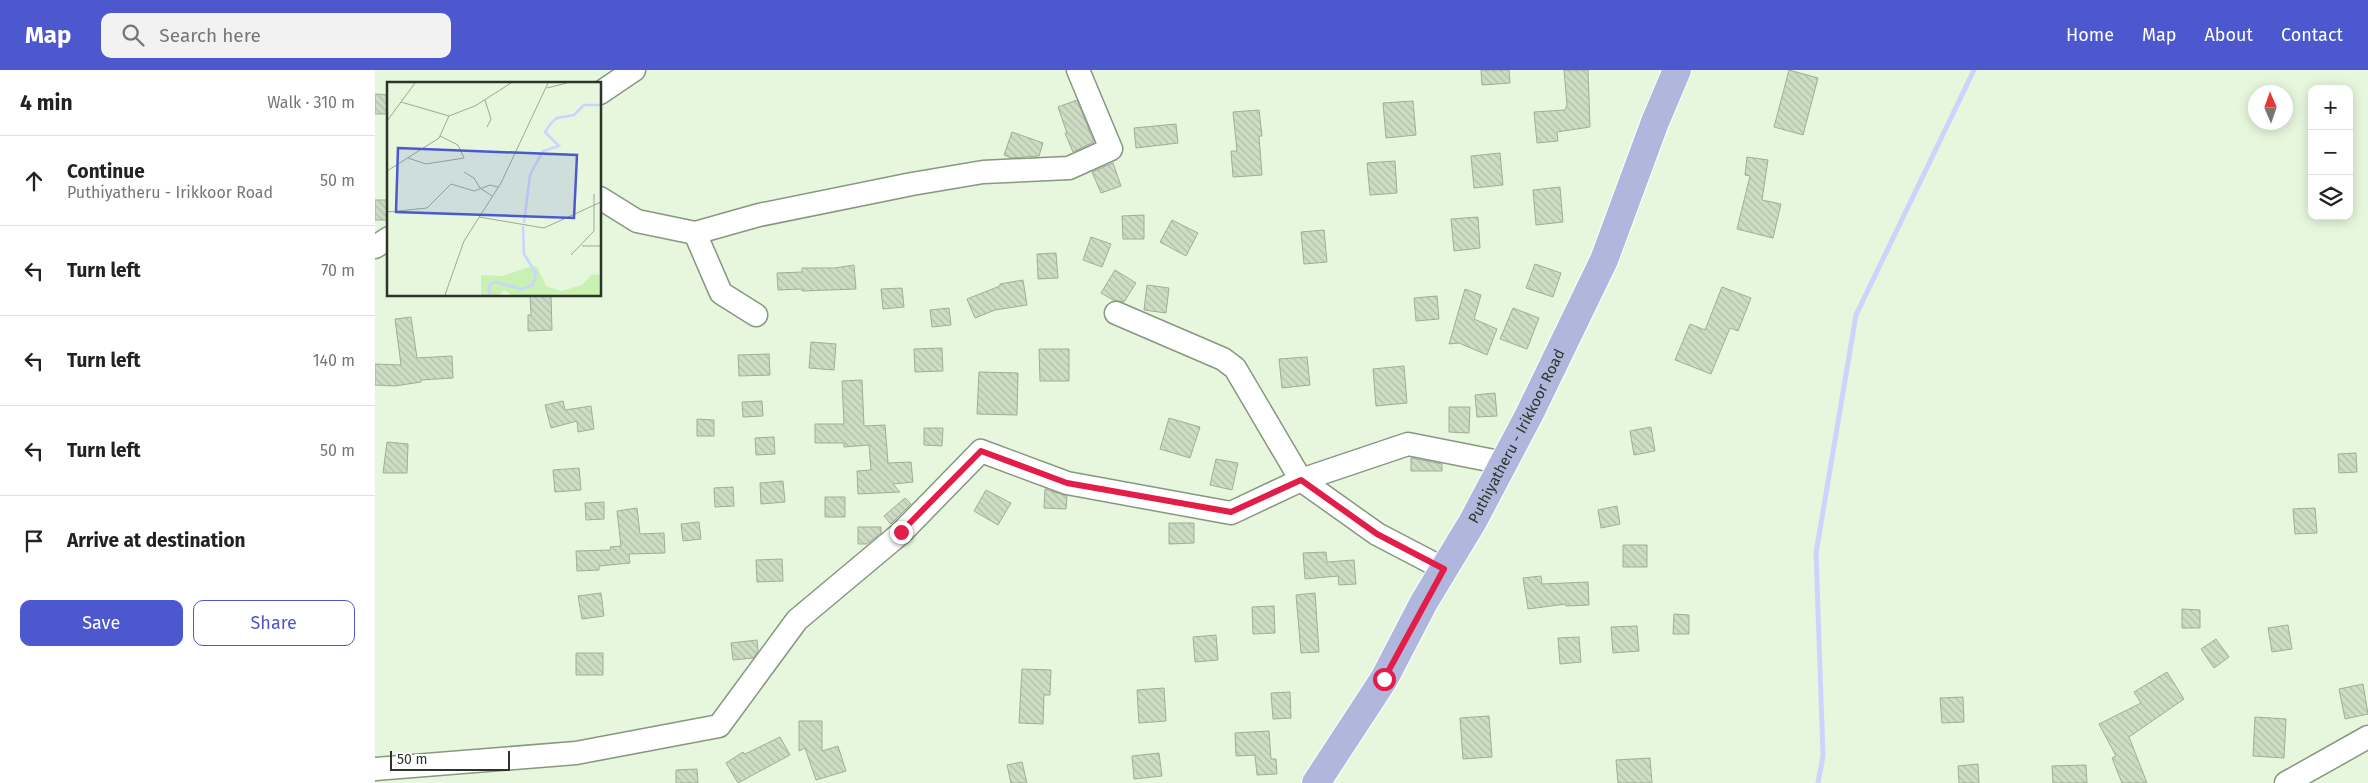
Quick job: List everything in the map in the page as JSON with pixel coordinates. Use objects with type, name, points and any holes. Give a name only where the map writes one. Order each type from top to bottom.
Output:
[{"type":"main road","name":"Puthiyatheru - Irikkoor Road","points":[[1316,783],[1384,679],[1504,463],[1604,260],[1655,122],[1677,70]]},
{"type":"street","points":[[601,92],[634,70]]},
{"type":"street","points":[[601,199],[637,221],[695,233],[759,215],[912,184],[983,172],[1069,168],[1111,149],[1078,70]]},
{"type":"street","points":[[695,233],[721,293],[756,316]]},
{"type":"street","points":[[375,247],[387,239]]},
{"type":"street","points":[[1116,313],[1223,359],[1235,368],[1301,480],[1377,534],[1444,569]]},
{"type":"street","points":[[375,769],[575,753],[719,726],[797,620],[901,532],[981,451],[1067,483],[1231,512],[1301,480],[1408,444],[1504,463]]},
{"type":"street","points":[[2286,783],[2368,737]]},
{"type":"building","points":[[1481,70],[1509,70],[1510,83],[1482,85]]},
{"type":"building","points":[[1564,70],[1588,70],[1590,127],[1557,132],[1558,141],[1537,143],[1534,112],[1565,110],[1567,105]]},
{"type":"building","points":[[1789,70],[1818,78],[1803,135],[1774,127]]},
{"type":"building","points":[[375,94],[387,95],[387,114],[375,114]]},
{"type":"building","points":[[1077,100],[1094,142],[1073,152],[1065,133],[1067,133],[1058,107]]},
{"type":"building","points":[[1413,101],[1416,135],[1386,138],[1383,103]]},
{"type":"building","points":[[1259,110],[1262,136],[1259,136],[1262,175],[1233,177],[1231,151],[1237,151],[1233,112]]},
{"type":"building","points":[[1176,124],[1178,143],[1136,148],[1134,128]]},
{"type":"building","points":[[1012,132],[1043,143],[1039,156],[1011,158],[1004,155]]},
{"type":"building","points":[[1500,153],[1503,185],[1474,188],[1471,156]]},
{"type":"building","points":[[1747,157],[1768,160],[1762,200],[1781,204],[1773,238],[1737,229],[1750,176],[1745,175]]},
{"type":"building","points":[[1395,161],[1397,193],[1370,195],[1367,163]]},
{"type":"building","points":[[1113,163],[1121,186],[1101,193],[1092,172]]},
{"type":"building","points":[[1560,187],[1563,222],[1536,225],[1533,190]]},
{"type":"building","points":[[375,200],[387,200],[387,220],[375,220]]},
{"type":"building","points":[[1144,215],[1144,239],[1123,239],[1122,216]]},
{"type":"building","points":[[1478,217],[1480,248],[1454,251],[1451,219]]},
{"type":"building","points":[[1172,220],[1198,233],[1186,256],[1160,242]]},
{"type":"building","points":[[1324,230],[1327,262],[1304,264],[1301,232]]},
{"type":"building","points":[[1091,237],[1111,244],[1102,267],[1083,260]]},
{"type":"building","points":[[1056,253],[1058,278],[1038,279],[1037,254]]},
{"type":"building","points":[[1535,264],[1561,273],[1553,297],[1526,288]]},
{"type":"building","points":[[854,265],[856,289],[778,290],[777,273],[802,272],[802,268],[835,268]]},
{"type":"building","points":[[1115,270],[1136,283],[1124,302],[1113,300],[1101,293]]},
{"type":"building","points":[[1023,280],[1027,305],[995,310],[975,318],[967,299],[1000,286],[1000,284]]},
{"type":"building","points":[[1147,285],[1169,288],[1166,313],[1144,310]]},
{"type":"building","points":[[1722,287],[1751,298],[1738,331],[1730,328],[1711,374],[1675,360],[1690,324],[1705,330]]},
{"type":"building","points":[[902,288],[904,307],[883,309],[881,289]]},
{"type":"building","points":[[1465,289],[1481,295],[1474,319],[1497,329],[1487,355],[1459,343],[1449,344]]},
{"type":"building","points":[[530,296],[551,296],[552,330],[528,331],[528,315],[531,315]]},
{"type":"building","points":[[1437,296],[1439,319],[1416,321],[1414,298]]},
{"type":"building","points":[[949,308],[951,325],[932,327],[930,310]]},
{"type":"building","points":[[1513,308],[1539,318],[1527,349],[1500,339]]},
{"type":"building","points":[[411,317],[417,358],[452,356],[453,378],[421,380],[421,382],[395,386],[375,385],[375,364],[401,365],[395,319]]},
{"type":"building","points":[[811,342],[836,344],[834,370],[809,368]]},
{"type":"building","points":[[942,348],[943,371],[915,372],[914,349]]},
{"type":"building","points":[[1039,349],[1069,349],[1069,381],[1040,381]]},
{"type":"building","points":[[769,354],[770,375],[739,376],[738,355]]},
{"type":"building","points":[[1307,357],[1310,385],[1282,388],[1279,359]]},
{"type":"building","points":[[1404,366],[1407,403],[1376,406],[1373,369]]},
{"type":"building","points":[[979,372],[1018,373],[1017,415],[977,414]]},
{"type":"building","points":[[862,380],[864,426],[885,425],[888,463],[911,462],[913,482],[893,484],[900,492],[858,494],[857,471],[871,470],[869,445],[844,447],[844,443],[815,443],[815,424],[844,424],[842,381]]},
{"type":"building","points":[[1495,393],[1497,416],[1477,417],[1475,395]]},
{"type":"building","points":[[563,401],[565,410],[591,406],[594,429],[578,432],[577,421],[551,428],[545,405]]},
{"type":"building","points":[[762,401],[763,416],[743,417],[742,402]]},
{"type":"building","points":[[1449,407],[1470,407],[1469,433],[1449,432]]},
{"type":"building","points":[[1169,418],[1200,427],[1190,458],[1160,449]]},
{"type":"building","points":[[697,419],[714,420],[714,436],[697,436]]},
{"type":"building","points":[[1651,427],[1655,451],[1634,455],[1630,431]]},
{"type":"building","points":[[924,428],[943,428],[942,446],[924,445]]},
{"type":"building","points":[[774,437],[775,454],[756,455],[755,438]]},
{"type":"building","points":[[387,442],[408,444],[407,473],[383,473]]},
{"type":"building","points":[[2356,453],[2357,472],[2339,473],[2338,454]]},
{"type":"building","points":[[1411,458],[1442,464],[1442,471],[1411,471]]},
{"type":"building","points":[[1216,459],[1238,463],[1232,490],[1210,485]]},
{"type":"building","points":[[579,468],[581,490],[555,492],[553,470]]},
{"type":"building","points":[[783,481],[785,502],[761,504],[760,483]]},
{"type":"building","points":[[733,487],[734,506],[715,507],[714,488]]},
{"type":"building","points":[[1045,489],[1067,496],[1066,509],[1044,508]]},
{"type":"building","points":[[986,490],[1011,503],[998,525],[974,511]]},
{"type":"building","points":[[825,497],[845,497],[845,517],[825,517]]},
{"type":"building","points":[[905,498],[911,504],[891,524],[884,516]]},
{"type":"building","points":[[604,502],[604,519],[586,520],[585,503]]},
{"type":"building","points":[[1617,506],[1620,524],[1601,528],[1598,510]]},
{"type":"building","points":[[637,508],[640,534],[664,533],[665,553],[629,554],[630,563],[599,566],[599,570],[577,571],[576,551],[611,550],[610,547],[621,546],[617,511]]},
{"type":"building","points":[[2315,508],[2317,533],[2295,534],[2293,509]]},
{"type":"building","points":[[699,522],[701,539],[683,541],[681,524]]},
{"type":"building","points":[[1169,523],[1194,523],[1194,543],[1169,544]]},
{"type":"building","points":[[858,527],[881,527],[881,533],[867,544],[858,544]]},
{"type":"building","points":[[1623,545],[1647,545],[1647,567],[1623,567]]},
{"type":"building","points":[[1326,552],[1327,562],[1354,560],[1356,584],[1339,585],[1338,576],[1305,579],[1303,553]]},
{"type":"building","points":[[782,559],[783,581],[757,582],[756,560]]},
{"type":"building","points":[[1541,576],[1542,584],[1588,582],[1589,605],[1566,606],[1566,604],[1528,609],[1523,578]]},
{"type":"building","points":[[601,593],[604,616],[582,619],[578,596]]},
{"type":"building","points":[[1315,593],[1319,652],[1301,653],[1296,595]]},
{"type":"building","points":[[1274,606],[1275,633],[1253,634],[1252,607]]},
{"type":"building","points":[[2182,609],[2200,610],[2200,628],[2182,628]]},
{"type":"building","points":[[1674,614],[1689,615],[1689,634],[1673,634]]},
{"type":"building","points":[[2288,625],[2292,649],[2272,652],[2268,628]]},
{"type":"building","points":[[1637,626],[1639,651],[1613,653],[1611,627]]},
{"type":"building","points":[[1216,635],[1218,660],[1195,662],[1193,637]]},
{"type":"building","points":[[1579,637],[1581,662],[1560,664],[1558,638]]},
{"type":"building","points":[[2216,639],[2229,657],[2214,668],[2201,649]]},
{"type":"building","points":[[757,640],[758,651],[753,658],[733,660],[731,643]]},
{"type":"building","points":[[576,653],[603,653],[603,675],[576,675]]},
{"type":"building","points":[[1022,669],[1051,670],[1050,695],[1044,695],[1043,724],[1019,723]]},
{"type":"building","points":[[2167,672],[2184,699],[2129,737],[2147,783],[2122,783],[2112,758],[2116,756],[2099,724],[2141,703],[2134,692]]},
{"type":"building","points":[[2363,684],[2368,714],[2345,719],[2339,689]]},
{"type":"building","points":[[1164,688],[1166,721],[1139,723],[1137,690]]},
{"type":"building","points":[[1290,692],[1291,718],[1273,719],[1271,693]]},
{"type":"building","points":[[1963,697],[1964,722],[1942,723],[1940,698]]},
{"type":"building","points":[[1489,716],[1492,757],[1463,759],[1460,718]]},
{"type":"building","points":[[2255,717],[2286,719],[2284,758],[2253,756]]},
{"type":"building","points":[[799,721],[822,721],[822,751],[838,746],[846,771],[816,780],[805,748],[799,751]]},
{"type":"building","points":[[1269,731],[1271,759],[1276,759],[1277,774],[1257,775],[1255,755],[1236,756],[1235,733]]},
{"type":"building","points":[[780,737],[790,755],[738,783],[726,763],[743,752],[745,754]]},
{"type":"building","points":[[1159,753],[1162,776],[1134,779],[1132,756]]},
{"type":"building","points":[[1650,758],[1652,783],[1618,783],[1616,760]]},
{"type":"building","points":[[1022,762],[1027,783],[1011,783],[1007,765]]},
{"type":"building","points":[[1978,764],[1979,783],[1959,783],[1958,766]]},
{"type":"building","points":[[2086,765],[2087,783],[2053,783],[2052,766]]},
{"type":"building","points":[[697,769],[698,783],[676,783],[676,770]]},
{"type":"waterway","points":[[1818,783],[1823,756],[1816,553],[1856,315],[1974,70]]},
{"type":"route","points":[[901,532],[981,451],[1067,483],[1231,512],[1301,480],[1377,534],[1444,569],[1384,679]]}]
